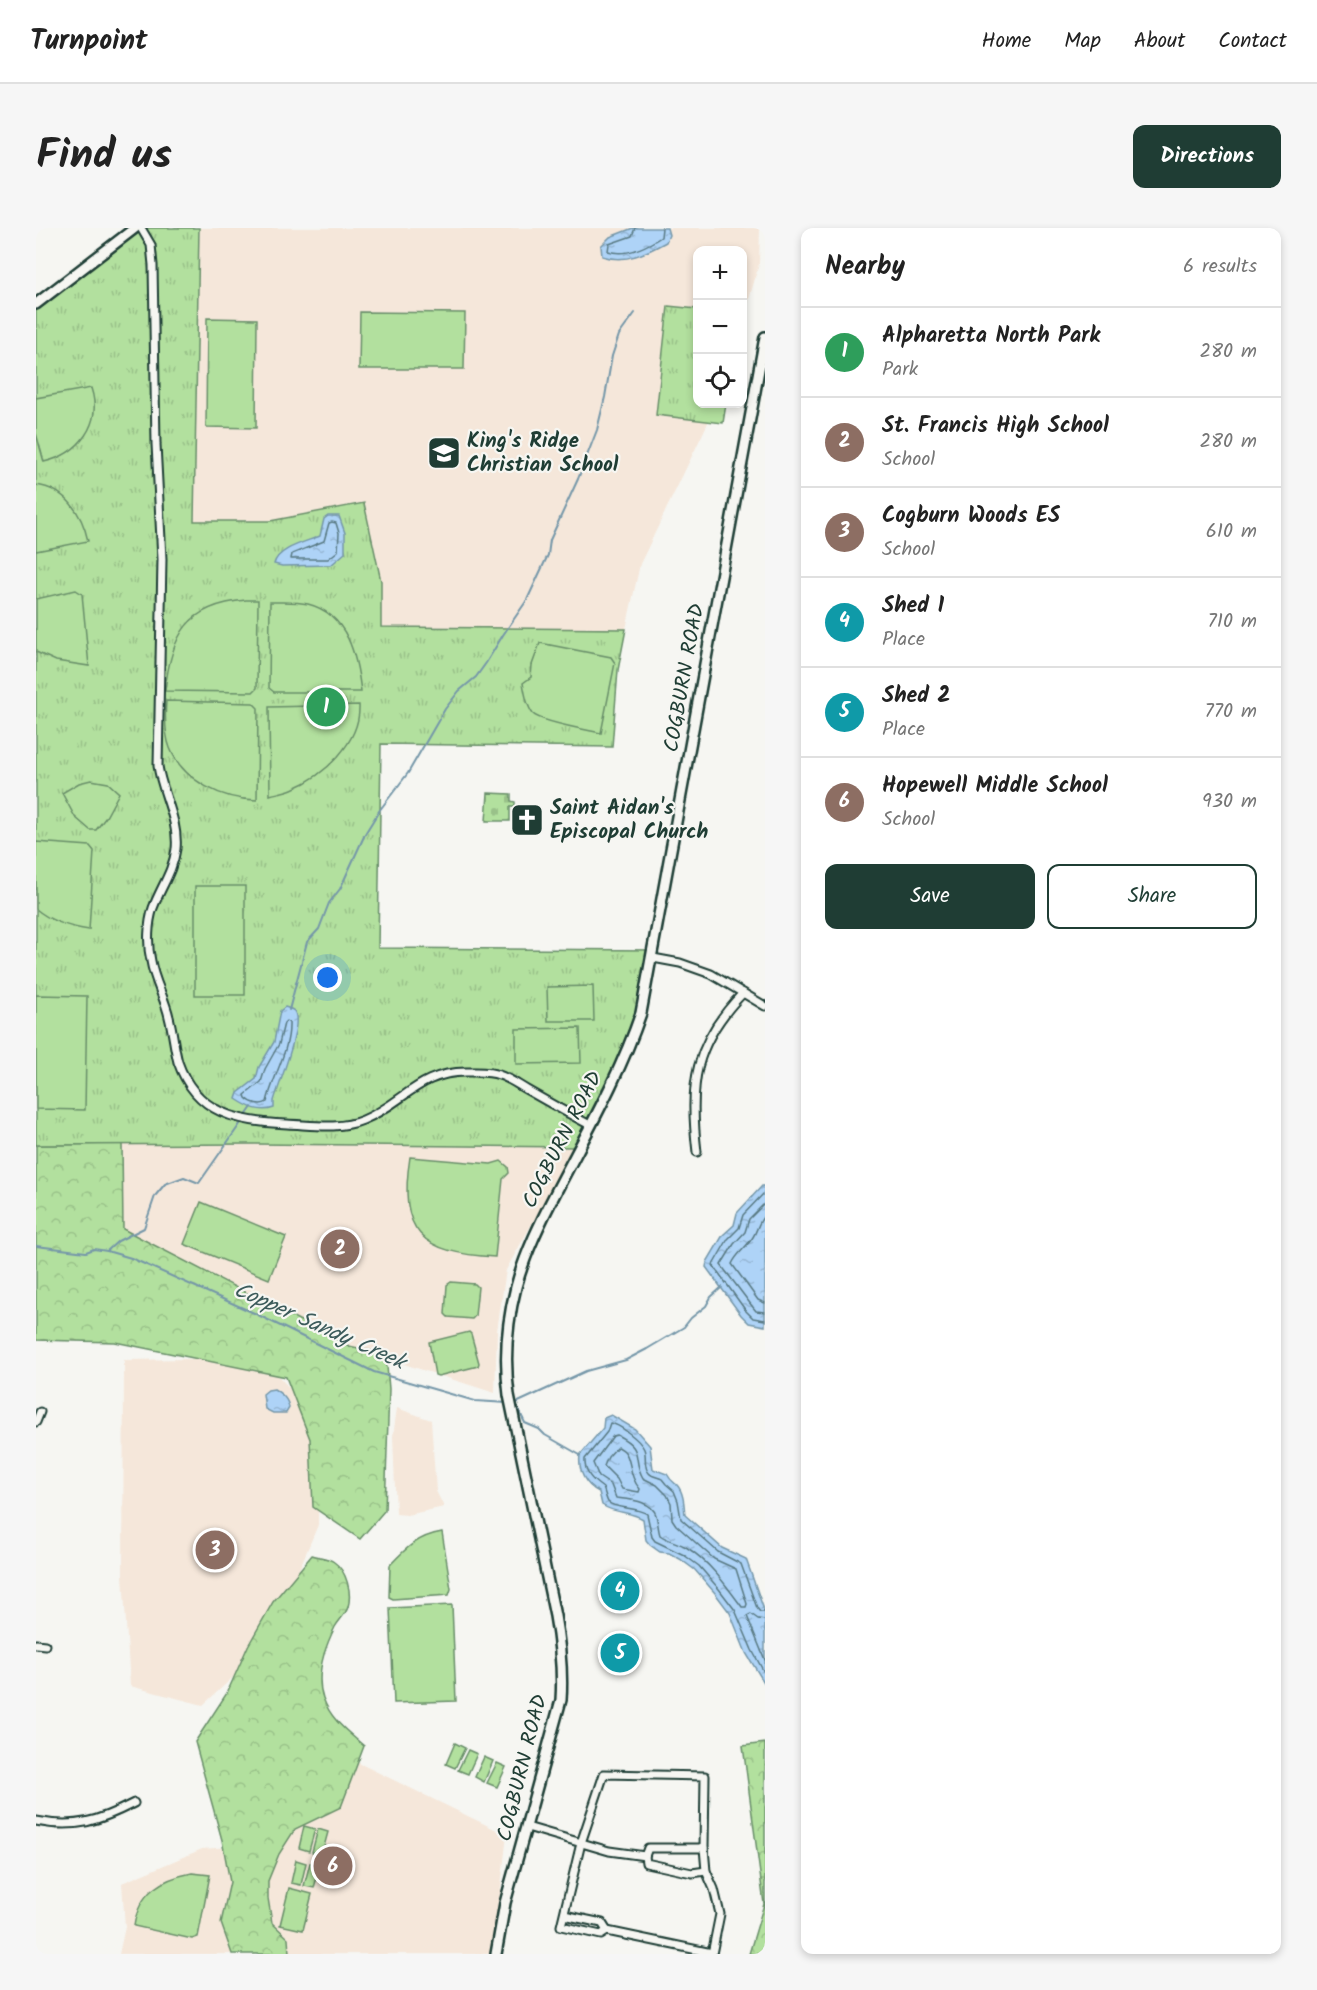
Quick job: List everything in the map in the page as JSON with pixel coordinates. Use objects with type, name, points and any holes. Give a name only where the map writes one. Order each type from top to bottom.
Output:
[{"type":"street","points":[[36,304],[135,228]]},
{"type":"street","points":[[141,228],[151,246],[153,265],[156,444],[162,558],[158,765],[162,789],[174,820],[176,841],[172,867],[151,917],[149,950],[152,969],[169,1017],[176,1054],[183,1073],[205,1103],[218,1111],[246,1121],[326,1126],[352,1124],[369,1117],[425,1081],[442,1075],[466,1072],[498,1074],[590,1125]]},
{"type":"street","name":"COGBURN ROAD","points":[[496,1954],[505,1903],[561,1700],[562,1665],[555,1616],[509,1395],[506,1366],[509,1323],[516,1285],[529,1249],[621,1065],[641,1013],[765,338]]},
{"type":"street","points":[[652,958],[680,963],[711,974],[765,1006]]},
{"type":"street","points":[[698,1152],[694,1095],[701,1057],[709,1035],[743,993]]},
{"type":"street","points":[[36,1422],[40,1412]]},
{"type":"street","points":[[36,1644],[45,1645]]},
{"type":"street","points":[[604,1774],[705,1776],[704,1848],[706,1871],[714,1889],[720,1914],[712,1953],[607,1931],[601,1935],[561,1926],[581,1843],[604,1774]]},
{"type":"street","points":[[36,1821],[64,1824],[87,1823],[110,1816],[134,1803]]},
{"type":"street","points":[[527,1827],[609,1851],[645,1856]]},
{"type":"street","points":[[704,1848],[648,1848],[645,1856],[646,1863],[692,1873],[706,1871]]},
{"type":"street","points":[[564,1915],[602,1923],[607,1931]]},
{"type":"shaded area","name":"King's Ridge Christian School","points":[[199,228],[760,228],[759,264],[747,307],[747,246],[693,246],[693,408],[715,408],[640,564],[626,629],[381,627],[381,581],[364,503],[270,521],[194,521]]},
{"type":"shaded area","points":[[122,1144],[575,1147],[506,1270],[497,1331],[495,1393],[347,1346],[123,1229]]},
{"type":"shaded area","points":[[261,1358],[319,1419],[318,1525],[266,1647],[203,1705],[130,1686],[123,1575],[124,1360]]},
{"type":"shaded area","points":[[397,1408],[431,1420],[436,1491],[444,1507],[407,1515],[396,1514],[393,1436]]},
{"type":"shaded area","points":[[340,1754],[507,1835],[493,1954],[119,1954],[125,1927],[122,1883],[202,1849],[270,1844]]},
{"type":"green space","points":[[137,228],[199,228],[194,521],[270,521],[364,503],[381,581],[381,627],[626,629],[618,670],[612,747],[381,744],[378,948],[657,950],[633,1029],[604,1101],[575,1147],[256,1144],[36,1145],[36,303]]},
{"type":"green space","points":[[668,306],[693,309],[693,408],[725,408],[723,423],[656,415]]},
{"type":"green space","points":[[360,312],[465,313],[464,369],[359,369]]},
{"type":"green space","points":[[207,318],[257,319],[256,428],[206,427]]},
{"type":"green space","points":[[91,388],[94,414],[85,436],[68,452],[44,462],[36,433],[36,398]]},
{"type":"green space","points":[[36,485],[47,487],[71,504],[82,521],[88,541],[36,551]]},
{"type":"green space","points":[[76,590],[82,594],[89,666],[56,661],[36,652],[36,599]]},
{"type":"green space","points":[[246,600],[258,600],[257,688],[253,692],[165,691],[172,654],[186,626],[209,608]]},
{"type":"green space","points":[[270,602],[308,604],[322,609],[333,617],[341,627],[353,651],[361,692],[274,692],[269,688]]},
{"type":"green space","points":[[540,643],[611,657],[615,663],[601,733],[554,723],[533,714],[523,683],[531,677],[532,665]]},
{"type":"green space","points":[[166,701],[253,703],[258,708],[257,800],[231,797],[218,792],[194,779],[184,770],[168,743]]},
{"type":"green space","points":[[359,705],[354,732],[338,756],[316,776],[304,783],[270,795],[269,707]]},
{"type":"green space","points":[[91,780],[108,783],[119,793],[96,830],[90,830],[75,817],[62,793],[79,783]]},
{"type":"green space","points":[[488,793],[511,794],[511,801],[515,802],[515,807],[510,807],[510,821],[486,821]]},
{"type":"green space","points":[[36,842],[90,846],[94,851],[89,930],[61,923],[36,909]]},
{"type":"green space","points":[[195,886],[245,886],[245,995],[195,995]]},
{"type":"green space","points":[[593,986],[594,1021],[548,1021],[547,987]]},
{"type":"green space","points":[[36,995],[87,996],[85,1110],[36,1109]]},
{"type":"green space","points":[[580,1028],[581,1063],[516,1064],[516,1029]]},
{"type":"green space","points":[[122,1144],[123,1229],[349,1346],[386,1354],[389,1389],[385,1510],[360,1539],[313,1507],[310,1439],[286,1377],[115,1342],[36,1340],[36,1145]]},
{"type":"green space","points":[[410,1157],[491,1164],[501,1161],[508,1167],[509,1173],[503,1179],[495,1257],[449,1250],[432,1244],[420,1234],[412,1221],[408,1204],[407,1183]]},
{"type":"green space","points":[[201,1202],[286,1237],[269,1279],[184,1244]]},
{"type":"green space","points":[[451,1282],[475,1284],[478,1287],[475,1316],[472,1319],[448,1317],[445,1314],[447,1285]]},
{"type":"green space","points":[[469,1332],[478,1366],[435,1375],[429,1342]]},
{"type":"green space","points":[[442,1532],[451,1589],[449,1595],[393,1599],[389,1597],[390,1565],[413,1544],[426,1536]]},
{"type":"green space","points":[[312,1555],[334,1562],[338,1566],[345,1577],[349,1595],[347,1610],[335,1627],[322,1661],[320,1680],[323,1698],[335,1719],[364,1746],[341,1807],[295,1829],[279,1854],[268,1881],[272,1923],[288,1938],[289,1954],[232,1954],[221,1923],[230,1882],[222,1840],[195,1742],[227,1693],[248,1646],[273,1602]]},
{"type":"green space","points":[[452,1605],[456,1701],[394,1703],[390,1608]]},
{"type":"green space","points":[[455,1743],[465,1748],[455,1768],[446,1764]]},
{"type":"green space","points":[[765,1743],[765,1954],[749,1954],[764,1904],[743,1746]]},
{"type":"green space","points":[[468,1750],[477,1754],[468,1774],[458,1770]]},
{"type":"green space","points":[[484,1757],[493,1761],[484,1782],[475,1777]]},
{"type":"green space","points":[[497,1763],[506,1767],[497,1787],[487,1783]]},
{"type":"green space","points":[[304,1826],[315,1829],[309,1851],[299,1848]]},
{"type":"green space","points":[[318,1829],[328,1832],[322,1854],[312,1852]]},
{"type":"green space","points":[[296,1860],[306,1863],[301,1885],[291,1883]]},
{"type":"green space","points":[[310,1863],[320,1866],[314,1888],[304,1886]]},
{"type":"green space","points":[[192,1873],[210,1875],[198,1937],[192,1939],[134,1926],[141,1904],[153,1889],[161,1883]]},
{"type":"green space","points":[[289,1888],[312,1894],[303,1930],[280,1925]]},
{"type":"water","points":[[633,228],[667,228],[669,235],[666,242],[636,256],[619,259],[602,256],[601,246],[610,237]]},
{"type":"water","points":[[328,516],[339,516],[345,533],[345,553],[331,565],[282,566],[274,564],[277,558],[287,550],[320,536],[324,519]]},
{"type":"water","points":[[285,1007],[294,1011],[296,1028],[274,1101],[274,1108],[264,1110],[254,1108],[236,1099],[238,1093],[256,1079],[259,1067],[274,1042],[280,1011]]},
{"type":"water","points":[[762,1186],[765,1186],[765,1326],[749,1323],[741,1315],[706,1267],[723,1235],[734,1225],[737,1213]]},
{"type":"water","points":[[274,1389],[287,1402],[289,1408],[286,1413],[273,1413],[265,1409],[263,1394]]},
{"type":"water","points":[[611,1415],[635,1429],[650,1446],[653,1469],[667,1474],[677,1485],[683,1499],[685,1515],[722,1548],[746,1559],[765,1613],[765,1684],[746,1653],[730,1613],[695,1570],[680,1559],[669,1553],[660,1552],[650,1545],[646,1540],[643,1519],[602,1505],[599,1492],[583,1477],[580,1455],[603,1428],[604,1418]]},
{"type":"waterway","points":[[289,1010],[307,942],[319,929],[329,903],[340,889],[366,832],[408,773],[445,709],[459,691],[476,677],[527,600],[548,555],[550,540],[597,430],[612,356],[619,335],[635,313]]},
{"type":"waterway","points":[[107,1251],[118,1241],[144,1228],[155,1196],[165,1184],[184,1177],[199,1183],[252,1107]]},
{"type":"waterway","name":"Copper Sandy Creek","points":[[36,1246],[86,1252],[94,1249],[131,1258],[254,1313],[374,1372],[475,1401],[508,1403]]},
{"type":"waterway","name":"Copper Sandy Creek","points":[[514,1404],[586,1371],[626,1360],[647,1349],[684,1327],[722,1287]]},
{"type":"waterway","points":[[516,1404],[525,1423],[539,1429],[545,1435],[580,1455]]},
{"type":"place","name":"King's Ridge Christian School","points":[[444,453]]},
{"type":"place","name":"Alpharetta North Park","points":[[326,707]]},
{"type":"place","name":"Saint Aidan's Episcopal Church","points":[[527,820]]},
{"type":"place","name":"St. Francis High School","points":[[340,1249]]},
{"type":"place","name":"Cogburn Woods ES","points":[[215,1550]]},
{"type":"place","name":"Shed 1","points":[[620,1591]]},
{"type":"place","name":"Shed 2","points":[[620,1653]]},
{"type":"place","name":"Hopewell Middle School","points":[[333,1866]]}]
